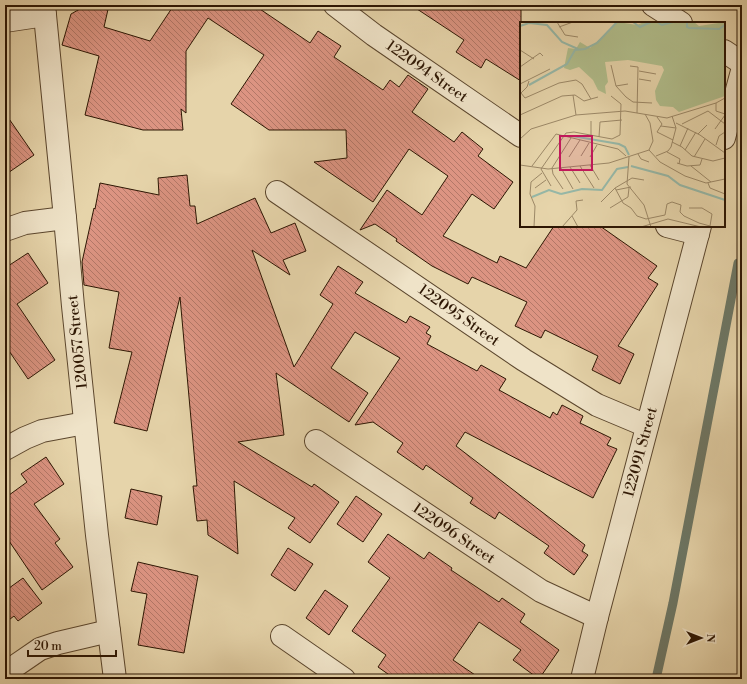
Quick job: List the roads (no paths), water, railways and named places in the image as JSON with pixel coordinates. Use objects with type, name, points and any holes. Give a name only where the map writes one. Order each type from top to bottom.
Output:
[{"type":"street","name":"122094 Street","points":[[335,5],[374,34],[520,135]]},
{"type":"street","points":[[653,5],[679,22]]},
{"type":"street","points":[[5,21],[44,10]]},
{"type":"street","name":"120057 Street","points":[[44,10],[85,423],[115,679]]},
{"type":"street","points":[[725,52],[742,63]]},
{"type":"street","points":[[725,134],[742,71]]},
{"type":"street","name":"122095 Street","points":[[277,192],[524,360],[597,405],[647,426]]},
{"type":"street","points":[[5,230],[24,223],[65,218]]},
{"type":"street","points":[[675,227],[699,230]]},
{"type":"street","name":"122091 Street","points":[[582,679],[699,230]]},
{"type":"street","points":[[5,449],[24,438],[42,431],[85,423]]},
{"type":"street","name":"122096 Street","points":[[316,441],[541,591],[597,617]]},
{"type":"street","points":[[5,673],[40,649],[58,643],[109,631]]},
{"type":"street","points":[[282,636],[344,679]]},
{"type":"waterway","points":[[656,679],[673,603],[738,263]]}]
